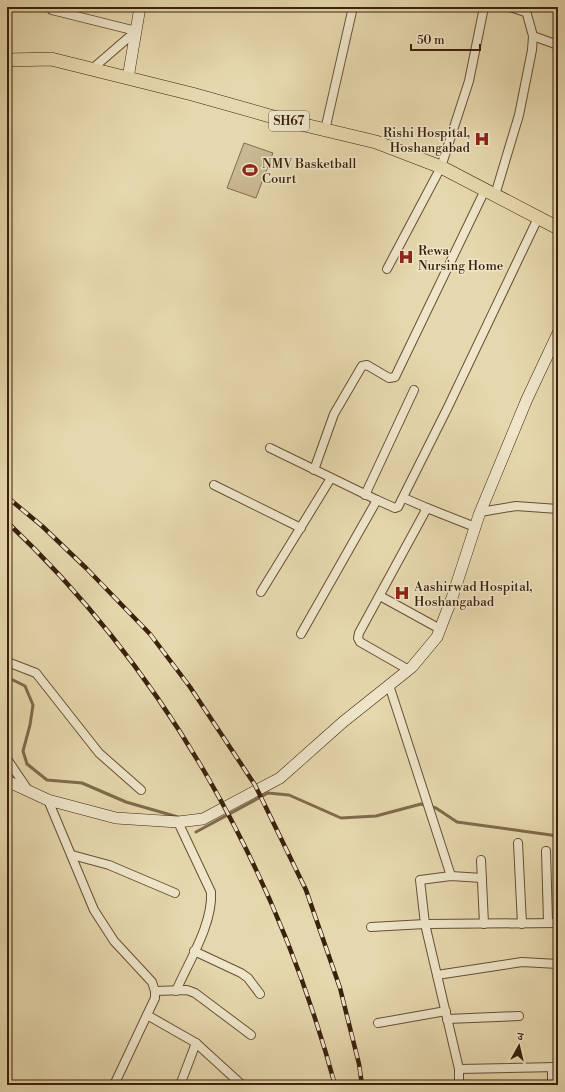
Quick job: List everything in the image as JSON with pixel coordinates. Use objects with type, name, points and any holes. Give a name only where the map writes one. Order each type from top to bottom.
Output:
[{"type":"main road","name":"SH67","points":[[7,60],[51,59],[376,142],[441,167],[558,228]]},
{"type":"street","points":[[52,7],[52,10],[136,31]]},
{"type":"street","points":[[128,78],[140,7]]},
{"type":"street","points":[[325,130],[353,7]]},
{"type":"street","points":[[387,269],[441,167],[470,81],[484,7]]},
{"type":"street","points":[[314,470],[334,414],[362,366],[367,365],[389,378],[395,377],[490,192],[519,115],[532,50],[533,36],[525,10],[510,7]]},
{"type":"street","points":[[92,69],[136,31]]},
{"type":"street","points":[[533,36],[558,45]]},
{"type":"street","points":[[270,448],[376,500],[395,508],[400,505],[538,218]]},
{"type":"street","points":[[7,781],[48,800],[116,818],[178,822],[204,819],[280,778],[343,722],[409,670],[437,637],[452,598],[480,512],[527,399],[558,333]]},
{"type":"street","points":[[365,495],[414,390]]},
{"type":"street","points":[[261,592],[331,478]]},
{"type":"street","points":[[214,485],[301,528]]},
{"type":"street","points":[[404,498],[475,527]]},
{"type":"street","points":[[300,634],[376,500]]},
{"type":"street","points":[[480,512],[516,506],[558,509]]},
{"type":"street","points":[[409,670],[360,642],[358,638],[359,633],[427,508]]},
{"type":"street","points":[[380,596],[440,629]]},
{"type":"street","points":[[7,663],[36,673],[99,753],[141,790]]},
{"type":"street","points":[[389,685],[451,876]]},
{"type":"street","points":[[7,759],[28,790]]},
{"type":"street","points":[[48,800],[94,910],[114,941],[152,982],[155,992],[155,998],[114,1085]]},
{"type":"street","points":[[176,991],[209,919],[211,910],[211,892],[178,822]]},
{"type":"street","points":[[518,843],[522,924]]},
{"type":"street","points":[[546,851],[548,922]]},
{"type":"street","points":[[72,855],[109,864],[175,893]]},
{"type":"street","points":[[481,860],[484,924]]},
{"type":"street","points":[[459,1085],[459,1069],[425,924],[420,880],[451,876],[482,878]]},
{"type":"street","points":[[371,927],[425,924],[558,923]]},
{"type":"street","points":[[194,951],[241,972],[248,978],[260,994]]},
{"type":"street","points":[[437,975],[519,962],[558,964]]},
{"type":"street","points":[[155,992],[187,990],[195,993],[251,1035]]},
{"type":"street","points":[[147,1015],[196,1043],[242,1085]]},
{"type":"street","points":[[378,1024],[446,1015],[519,1016]]},
{"type":"street","points":[[180,1085],[196,1043]]},
{"type":"street","points":[[459,1069],[555,1067],[552,1085]]},
{"type":"shaded area","name":"NMV Basketball Court","points":[[244,143],[273,153],[256,198],[227,188]]},
{"type":"waterway","points":[[7,679],[11,679],[25,686],[33,705],[30,725],[23,751],[27,764],[47,780],[82,783],[126,802],[178,817]]},
{"type":"waterway","points":[[196,832],[268,793],[289,795],[341,818],[376,816],[421,804],[436,808],[457,822],[558,836]]},
{"type":"railway","points":[[7,497],[42,526],[86,568],[150,634],[190,687],[255,785],[306,890],[340,988],[359,1064],[362,1085]]},
{"type":"railway","points":[[7,522],[65,581],[118,644],[166,711],[210,781],[248,853],[282,929],[311,1006],[335,1085]]},
{"type":"place","name":"Rishi Hospital, Hoshangabad","points":[[482,139]]},
{"type":"place","name":"NMV Basketball Court","points":[[250,170]]},
{"type":"place","name":"Rewa Nursing Home","points":[[406,257]]},
{"type":"place","name":"Aashirwad Hospital, Hoshangabad","points":[[402,593]]}]
